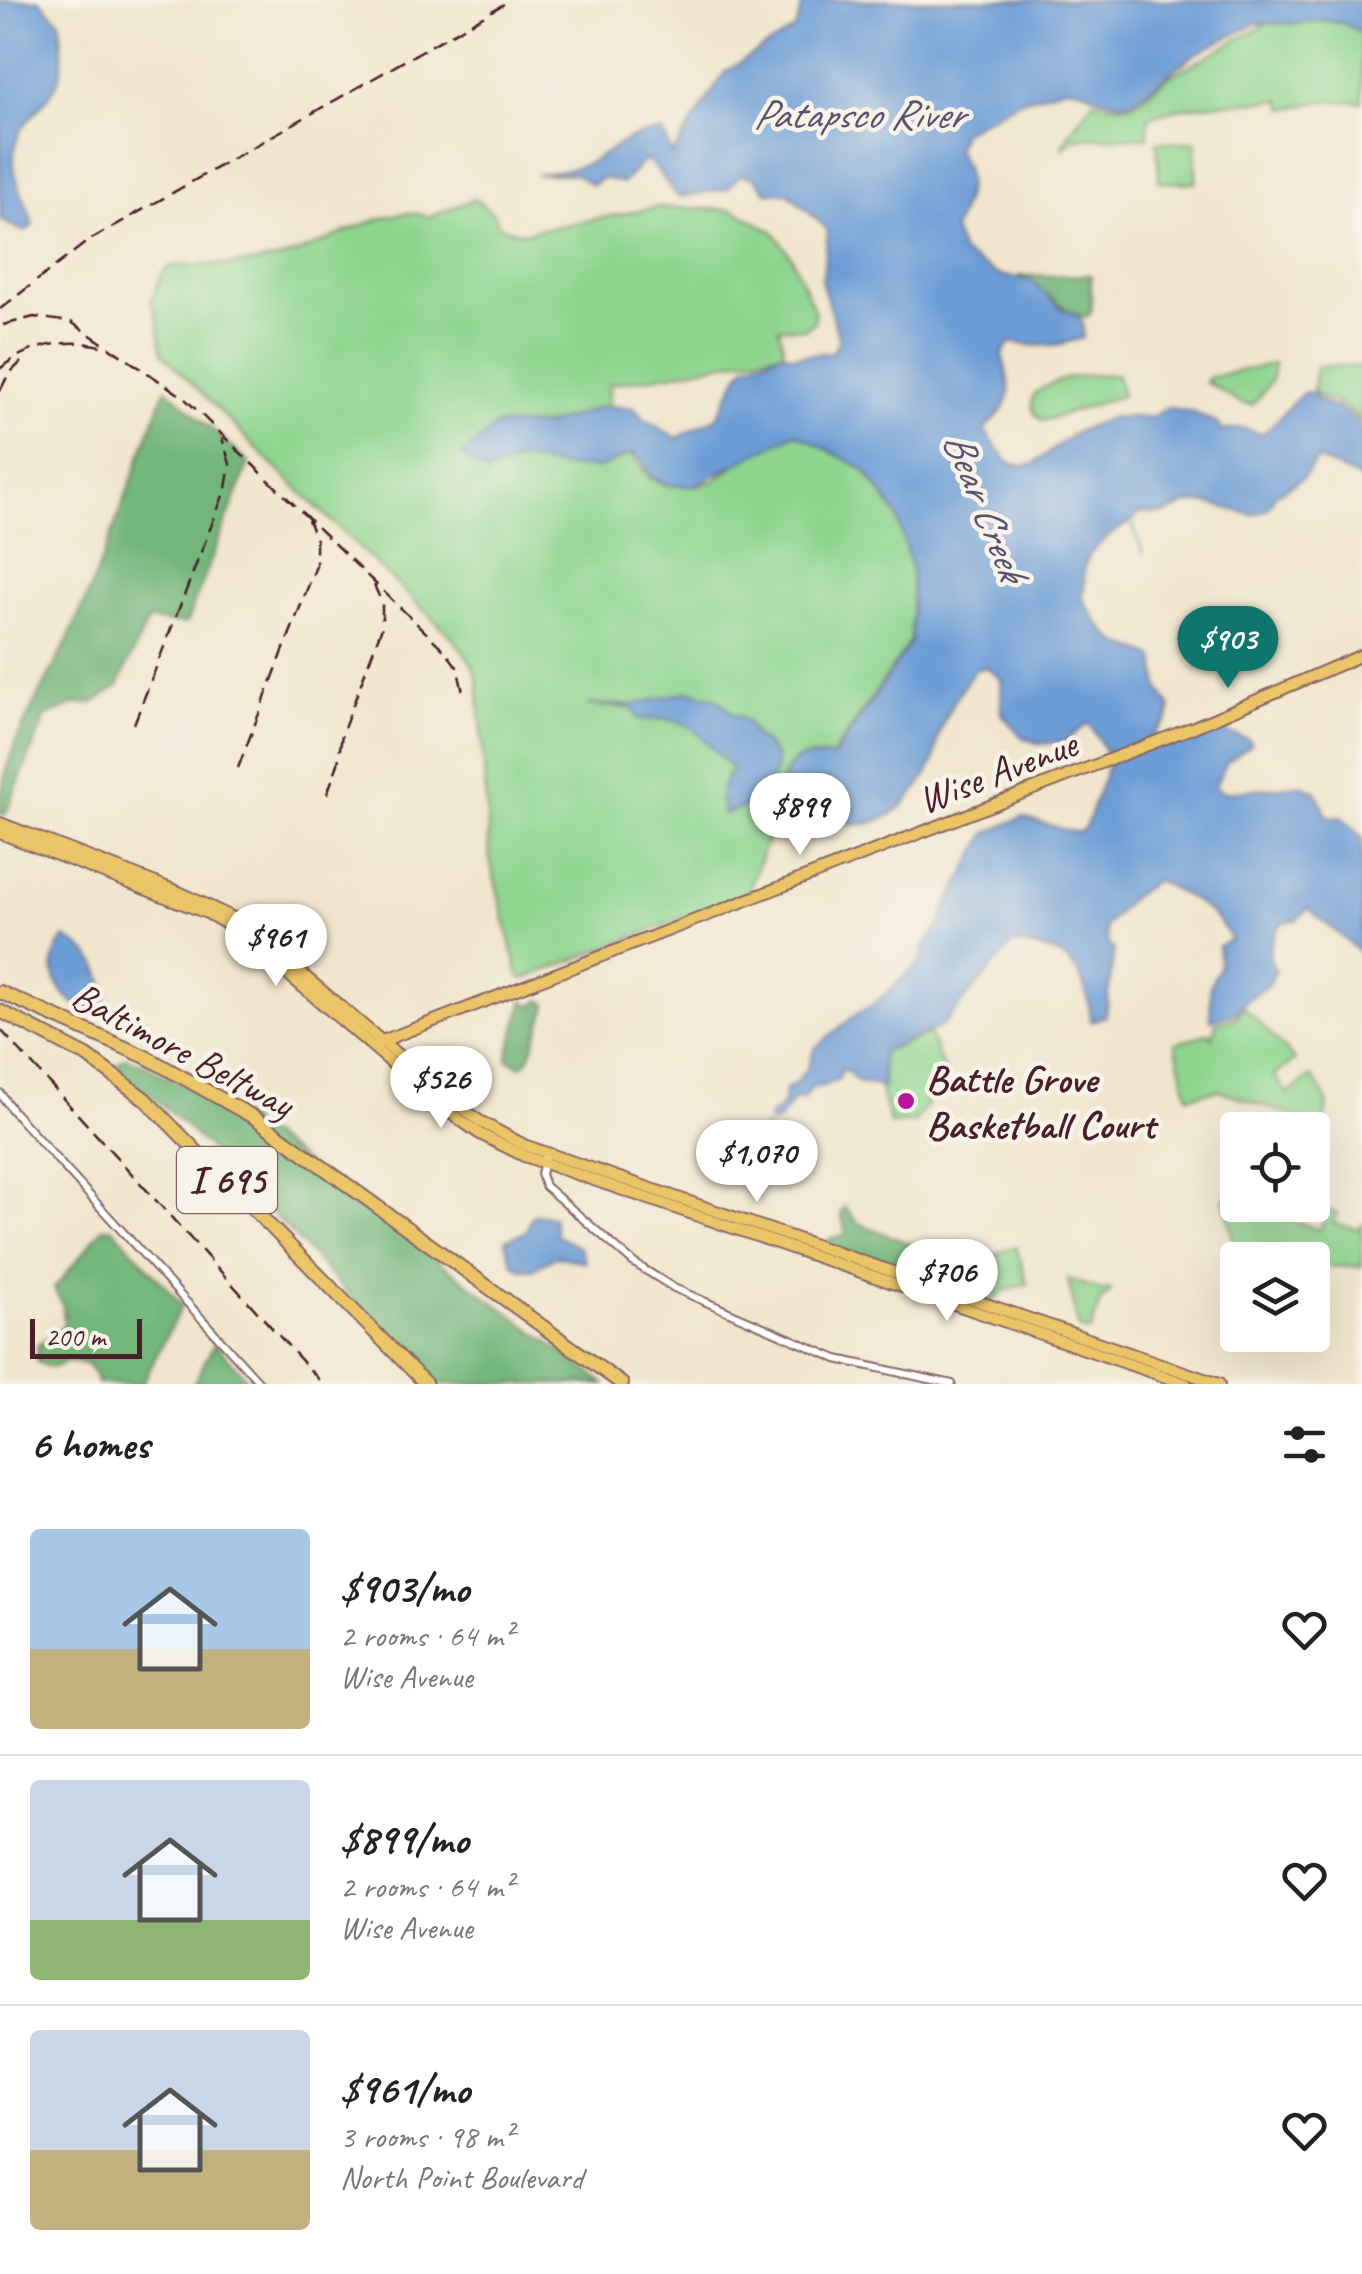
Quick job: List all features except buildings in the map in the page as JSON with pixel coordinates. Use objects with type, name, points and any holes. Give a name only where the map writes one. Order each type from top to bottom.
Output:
[{"type":"highway","name":"Baltimore Beltway","points":[[0,992],[172,1070],[256,1118],[622,1384]]},
{"type":"highway","name":"Baltimore Beltway","points":[[0,1011],[87,1056],[145,1099],[426,1384]]},
{"type":"main road","name":"Wise Avenue","points":[[377,1043],[1168,738],[1362,655]]},
{"type":"main road","points":[[0,823],[268,942],[467,1125],[506,1148],[876,1273],[1186,1384]]},
{"type":"main road","points":[[0,833],[216,907],[282,967],[377,1043],[471,1115],[544,1159]]},
{"type":"main road","points":[[146,890],[159,885]]},
{"type":"main road","points":[[282,967],[300,970]]},
{"type":"main road","points":[[398,1056],[393,1040],[408,1030]]},
{"type":"main road","points":[[876,1273],[951,1292],[1218,1384]]},
{"type":"main road","points":[[951,1292],[966,1290],[969,1282]]},
{"type":"street","points":[[0,1093],[261,1384]]},
{"type":"street","points":[[544,1159],[541,1177],[550,1190],[663,1283],[837,1359],[952,1384]]},
{"type":"green space","points":[[1322,20],[1343,23],[1362,33],[1362,102],[1324,101],[1285,109],[1281,100],[1196,106],[1148,118],[1148,137],[1075,138],[1062,149],[1093,101],[1134,104],[1167,78],[1270,22],[1298,24]]},
{"type":"green space","points":[[1157,142],[1196,142],[1196,183],[1159,182]]},
{"type":"green space","points":[[475,199],[494,214],[499,226],[522,233],[659,207],[734,210],[774,232],[792,258],[815,312],[814,322],[806,329],[779,327],[784,352],[609,384],[619,454],[632,455],[650,479],[667,485],[697,486],[714,481],[744,458],[796,433],[864,469],[897,515],[912,571],[914,598],[910,641],[832,756],[799,759],[783,776],[775,799],[779,806],[748,893],[524,979],[519,976],[490,860],[478,680],[471,662],[452,637],[162,353],[151,301],[163,272],[172,266],[269,261],[377,220],[414,213],[429,217]]},
{"type":"green space","points":[[1091,275],[1091,313],[1086,317],[1067,310],[1036,286],[1019,280],[1019,276]]},
{"type":"green space","points":[[1274,364],[1271,381],[1253,405],[1235,400],[1206,382],[1210,377]]},
{"type":"green space","points":[[1316,367],[1362,367],[1362,420],[1313,391]]},
{"type":"green space","points":[[1117,374],[1122,396],[1043,421],[1034,413],[1035,393],[1056,382]]},
{"type":"green space","points":[[166,388],[249,463],[186,624],[148,620],[118,686],[94,703],[76,704],[46,716],[5,815],[0,814],[2,790],[16,742],[85,601]]},
{"type":"green space","points":[[541,1000],[547,1004],[546,1009],[528,1061],[521,1066],[507,1059],[524,1001],[533,1006]]},
{"type":"green space","points":[[1244,1007],[1295,1060],[1274,1076],[1288,1094],[1311,1076],[1326,1100],[1327,1112],[1282,1112],[1218,1090],[1188,1096],[1175,1043],[1210,1033],[1213,1038],[1216,1023],[1236,1018]]},
{"type":"green space","points":[[929,1034],[946,1075],[915,1122],[890,1124],[879,1086],[883,1086],[881,1052]]},
{"type":"green space","points":[[125,1058],[243,1117],[605,1384],[438,1384],[205,1145],[122,1072],[116,1065]]},
{"type":"green space","points":[[845,1207],[858,1223],[946,1258],[921,1278],[828,1245],[829,1239],[846,1234],[841,1213]]},
{"type":"green space","points":[[1330,1211],[1337,1213],[1333,1223],[1359,1229],[1362,1223],[1362,1266],[1330,1267],[1330,1242],[1234,1242],[1229,1222],[1296,1222],[1320,1230],[1323,1222],[1330,1222]]},
{"type":"green space","points":[[112,1227],[182,1305],[142,1384],[97,1384],[86,1364],[67,1362],[51,1368],[37,1362],[38,1345],[64,1326],[63,1304],[54,1289],[103,1228]]},
{"type":"green space","points":[[1016,1247],[1028,1284],[1003,1291],[994,1301],[978,1296],[969,1275],[996,1268],[1000,1272],[996,1253]]},
{"type":"green space","points":[[1068,1279],[1100,1290],[1111,1289],[1102,1297],[1090,1331],[1082,1331],[1078,1326]]},
{"type":"green space","points":[[215,1343],[251,1384],[193,1384]]},
{"type":"water","points":[[0,0],[39,0],[60,21],[60,76],[22,128],[14,150],[15,172],[33,225],[25,232],[0,220]]},
{"type":"water","name":"Patapsco River","points":[[804,0],[1362,0],[1362,33],[1343,23],[1322,20],[1257,23],[1194,55],[1133,101],[1120,102],[1066,87],[1019,101],[962,132],[956,149],[966,169],[967,189],[953,230],[962,253],[999,275],[1032,281],[1061,308],[1079,316],[1083,325],[1083,338],[1047,346],[1010,342],[1002,355],[1009,396],[984,430],[1009,463],[1034,464],[1077,431],[1112,417],[1152,417],[1167,407],[1195,413],[1220,425],[1221,431],[1244,428],[1261,434],[1305,392],[1313,393],[1317,400],[1362,424],[1362,479],[1317,459],[1303,478],[1275,495],[1267,509],[1253,515],[1207,503],[1190,503],[1164,514],[1138,513],[1088,558],[1082,597],[1113,638],[1155,658],[1159,688],[1171,708],[1168,720],[1151,737],[1155,747],[1185,742],[1214,729],[1249,739],[1252,744],[1227,762],[1215,786],[1222,792],[1301,785],[1316,791],[1327,816],[1341,817],[1362,837],[1362,954],[1308,908],[1297,920],[1282,923],[1275,935],[1269,953],[1276,971],[1267,985],[1236,1013],[1211,1020],[1210,985],[1220,965],[1218,946],[1231,940],[1208,911],[1156,880],[1131,898],[1105,927],[1108,945],[1114,949],[1106,1016],[1091,1021],[1084,986],[1070,963],[1047,950],[1013,944],[942,1026],[881,1052],[883,1087],[858,1082],[846,1070],[840,1071],[840,1078],[813,1087],[803,1099],[794,1099],[778,1122],[769,1124],[770,1115],[782,1105],[785,1090],[807,1068],[815,1048],[878,1001],[921,961],[924,947],[943,920],[987,833],[1022,817],[1077,833],[1085,828],[1110,760],[1089,723],[1065,741],[1039,744],[1022,737],[1002,714],[1001,680],[987,667],[975,670],[954,702],[925,778],[889,816],[859,825],[844,824],[781,805],[776,799],[789,767],[808,757],[834,757],[911,641],[912,571],[897,515],[864,469],[796,433],[693,486],[670,485],[651,477],[633,453],[599,468],[522,460],[487,473],[462,456],[497,425],[547,425],[603,406],[634,408],[677,438],[717,417],[747,365],[784,352],[793,356],[833,352],[839,339],[822,283],[828,230],[788,193],[767,192],[753,177],[740,175],[727,189],[679,197],[645,160],[623,183],[603,178],[592,185],[575,174],[536,174],[578,167],[628,139],[649,133],[663,132],[672,155],[725,72],[795,29]]},
{"type":"water","points":[[690,691],[718,699],[746,721],[776,758],[776,768],[762,801],[724,814],[721,790],[732,769],[682,722],[639,719],[632,708],[587,705],[632,705]]},
{"type":"water","points":[[65,938],[89,955],[101,976],[107,996],[96,1015],[73,1002],[58,984],[54,962]]},
{"type":"water","points":[[532,1216],[553,1217],[556,1235],[580,1248],[585,1262],[556,1256],[533,1269],[520,1269],[513,1263],[505,1240],[526,1232]]},
{"type":"waterway","points":[[1131,521],[1143,553]]},
{"type":"waterway","points":[[754,1147],[762,1129],[769,1124]]},
{"type":"railway","points":[[0,309],[88,241],[511,0]]},
{"type":"railway","points":[[3,325],[34,317],[71,322],[182,396],[446,652],[457,667],[463,692]]},
{"type":"railway","points":[[0,369],[23,354],[49,345],[77,343],[104,347]]},
{"type":"railway","points":[[0,391],[21,362]]},
{"type":"railway","points":[[134,724],[226,488],[230,464],[222,438]]},
{"type":"railway","points":[[238,768],[316,566],[316,540],[308,520]]},
{"type":"railway","points":[[327,794],[338,764],[342,734],[382,627],[382,603],[374,585]]},
{"type":"railway","points":[[0,1029],[323,1384]]},
{"type":"place","name":"Battle Grove Basketball Court","points":[[906,1101]]},
{"type":"water label","name":"Bear Creek","points":[[986,505]]}]
